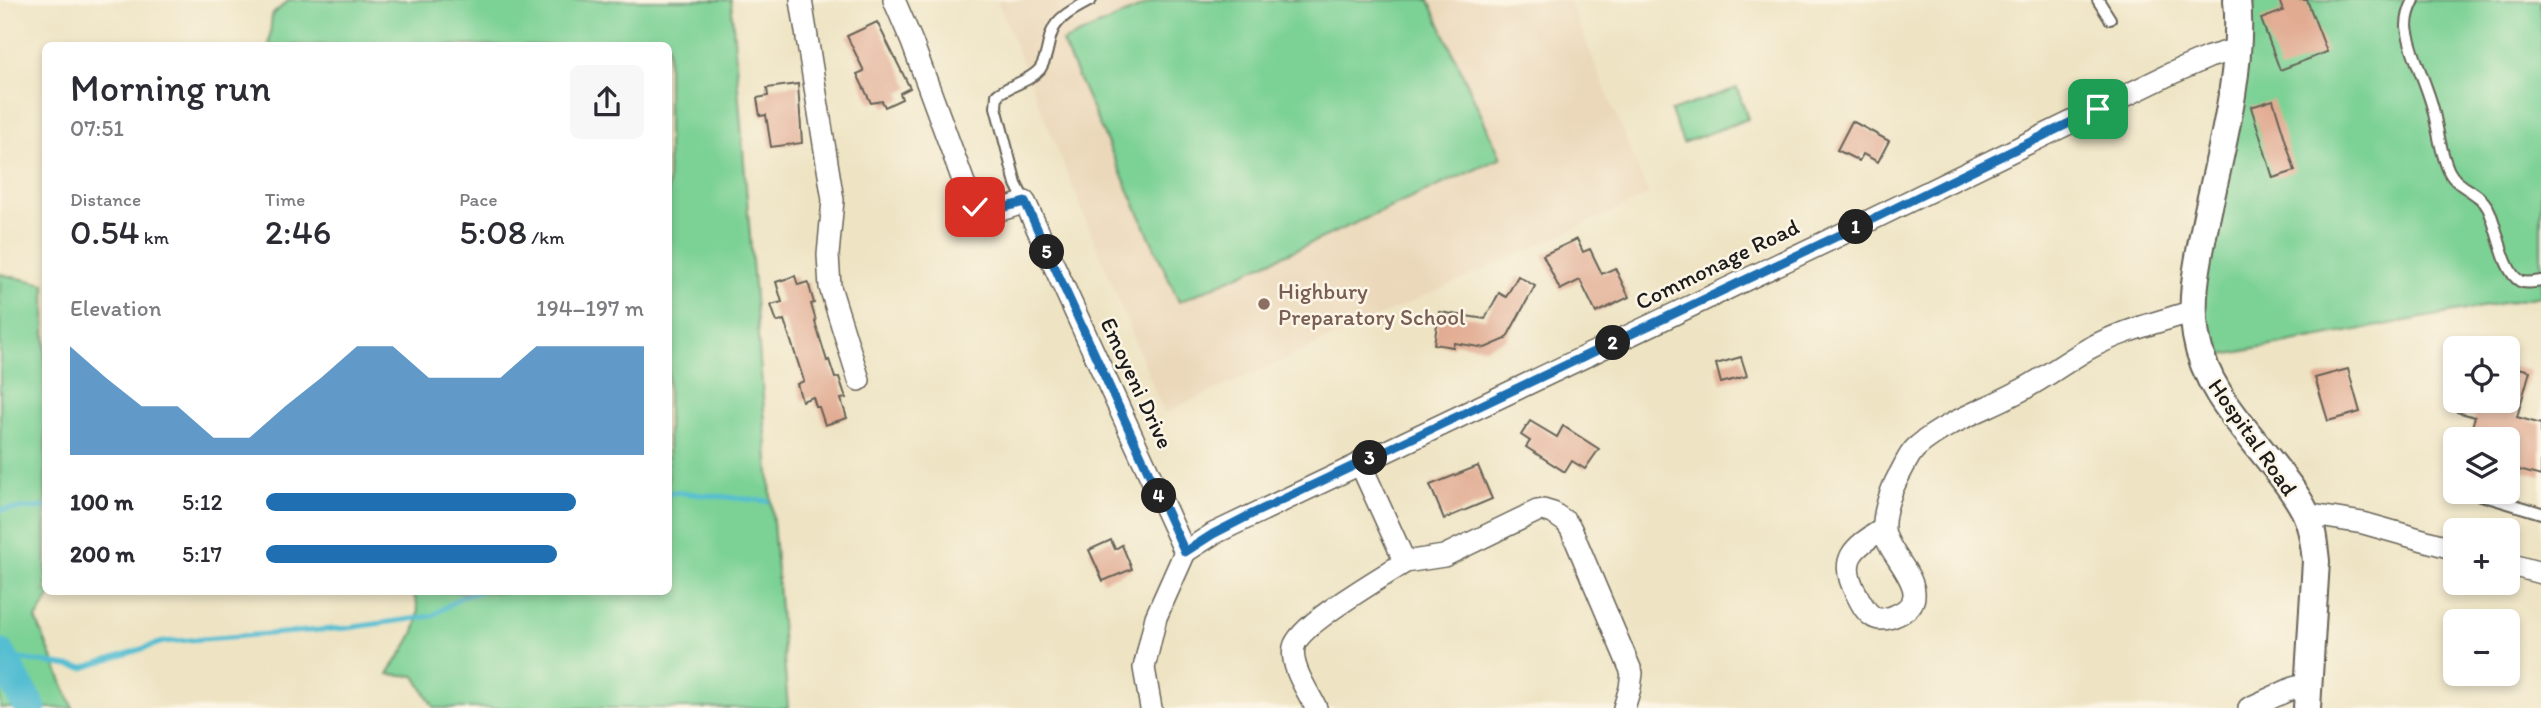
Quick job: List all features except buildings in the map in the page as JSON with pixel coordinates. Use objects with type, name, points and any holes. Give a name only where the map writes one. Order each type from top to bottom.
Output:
[{"type":"street","points":[[801,0],[833,200],[828,255],[830,287],[859,380]]},
{"type":"street","points":[[894,0],[971,202],[980,210],[989,211],[1025,202]]},
{"type":"street","name":"Hospital Road","points":[[2237,0],[2237,49],[2221,151],[2198,259],[2193,311],[2201,359],[2210,378],[2220,396],[2293,491],[2306,514],[2314,539],[2316,561],[2308,696]]},
{"type":"street","name":"Commonage Road","points":[[1185,552],[1213,534],[1832,239],[2170,74],[2209,57],[2237,49]]},
{"type":"street","name":"Emoyeni Drive","points":[[1025,202],[1185,552]]},
{"type":"street","points":[[1884,529],[1895,484],[1916,447],[1962,419],[2049,376],[2090,348],[2193,311]]},
{"type":"street","points":[[1360,463],[1405,562]]},
{"type":"street","points":[[1316,708],[1294,657],[1297,638],[1302,632],[1405,562],[1444,556],[1536,511],[1548,511],[1562,518],[1571,528],[1632,673],[1624,708]]},
{"type":"street","points":[[2306,514],[2363,523],[2443,546]]},
{"type":"street","points":[[1151,708],[1144,668],[1149,644],[1161,604],[1185,552]]},
{"type":"street","points":[[2520,567],[2541,573]]},
{"type":"street","points":[[2249,708],[2293,688],[2308,696]]},
{"type":"lane","points":[[1025,202],[1016,184],[995,100],[999,93],[1035,73],[1048,53],[1056,25],[1091,0]]},
{"type":"lane","points":[[2098,0],[2110,19]]},
{"type":"lane","points":[[2414,0],[2409,10],[2407,26],[2450,173],[2457,183],[2482,198],[2490,211],[2507,263],[2516,278],[2523,282],[2541,281]]},
{"type":"lane","points":[[2511,504],[2541,513]]},
{"type":"shaded area","name":"Highbury Preparatory School","points":[[997,0],[1569,0],[1649,195],[1164,413]]},
{"type":"green space","points":[[289,0],[731,0],[788,708],[434,708],[415,676],[388,674],[417,624],[417,603],[413,595],[672,595],[672,42],[269,42],[272,15]]},
{"type":"green space","points":[[1156,0],[1429,0],[1501,158],[1179,302],[1062,42]]},
{"type":"green space","points":[[2237,0],[2541,0],[2541,296],[2201,359],[2196,333]]},
{"type":"green space","points":[[1737,88],[1748,119],[1683,143],[1671,111]]},
{"type":"green space","points":[[0,274],[42,283],[42,595],[51,595],[36,619],[73,708],[0,708]]},
{"type":"waterway","points":[[672,493],[768,501]]},
{"type":"waterway","points":[[0,510],[42,507]]},
{"type":"waterway","points":[[0,656],[83,668],[163,642],[347,628],[432,616],[467,595]]},
{"type":"waterway","points":[[0,655],[30,708]]},
{"type":"place","name":"Highbury Preparatory School","points":[[1264,304]]},
{"type":"route","points":[[975,207],[989,211],[1025,202],[1185,552],[1252,514],[1608,346],[2098,109]]}]
